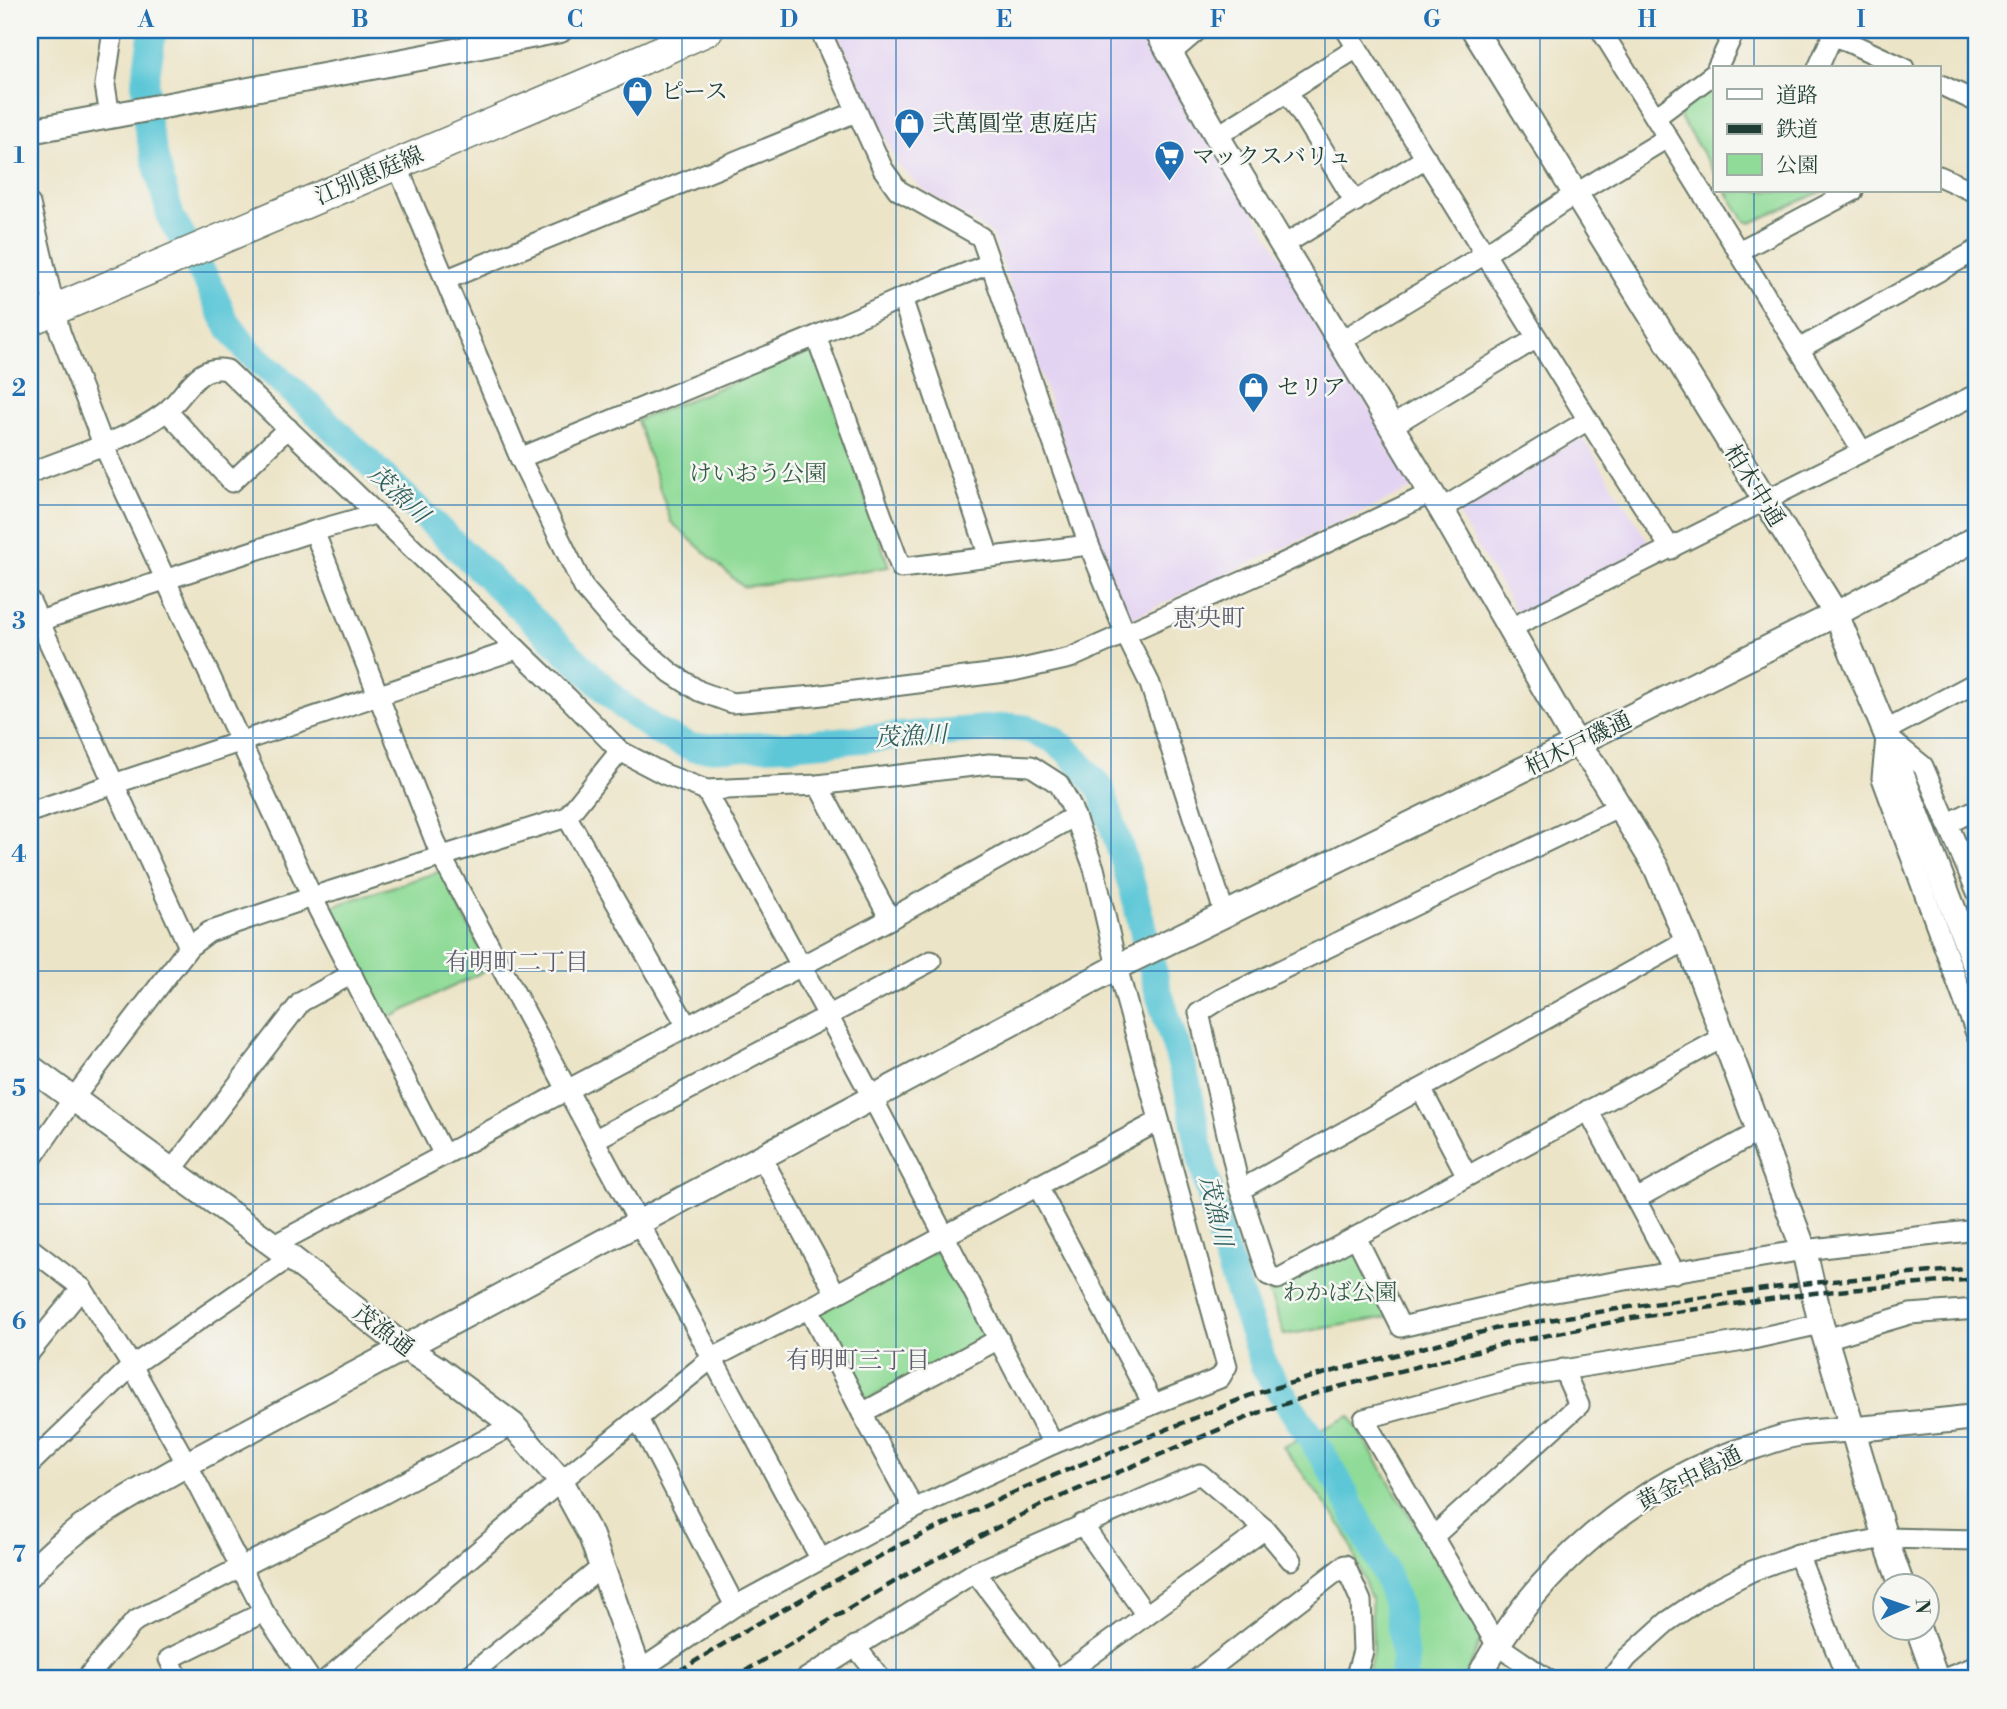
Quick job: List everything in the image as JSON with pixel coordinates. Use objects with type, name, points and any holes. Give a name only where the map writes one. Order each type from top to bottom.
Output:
[{"type":"main road","name":"江別恵庭線","points":[[42,314],[708,30]]},
{"type":"street","points":[[113,30],[105,85],[117,114]]},
{"type":"street","points":[[30,131],[561,30]]},
{"type":"street","points":[[820,30],[883,169],[898,190],[981,237],[1089,545],[1126,635],[1150,684],[1225,915]]},
{"type":"street","points":[[1157,30],[1576,743],[1594,765],[1656,867],[1687,940],[1804,1250],[1823,1332],[1897,1572]]},
{"type":"street","points":[[1171,53],[1198,30]]},
{"type":"street","points":[[1346,30],[1671,549]]},
{"type":"street","name":"柏木中通","points":[[1474,30],[1836,614],[1886,734],[1977,971]]},
{"type":"street","points":[[1601,30],[1862,451]]},
{"type":"street","points":[[1718,66],[1735,30]]},
{"type":"street","points":[[1819,66],[1834,32],[1900,66]]},
{"type":"street","points":[[1217,136],[1357,48]]},
{"type":"street","points":[[1656,117],[1713,73]]},
{"type":"street","points":[[1940,84],[1977,102]]},
{"type":"street","points":[[1288,92],[1355,202]]},
{"type":"street","points":[[445,280],[856,112]]},
{"type":"street","points":[[1339,342],[1485,254],[1574,194],[1667,138]]},
{"type":"street","points":[[1283,246],[1426,158]]},
{"type":"street","points":[[396,163],[520,458],[584,588],[614,623],[671,673],[699,691],[732,703],[814,696],[1013,671],[1070,658],[1436,501],[1588,420]]},
{"type":"street","points":[[1940,176],[1977,194]]},
{"type":"street","points":[[1739,251],[1851,192]]},
{"type":"street","points":[[30,204],[42,314],[60,332],[103,444],[167,579],[239,742],[312,897],[444,1155]]},
{"type":"street","points":[[1799,349],[1977,250]]},
{"type":"street","points":[[520,458],[989,264]]},
{"type":"street","points":[[902,298],[989,557]]},
{"type":"street","points":[[817,336],[901,568],[1089,545]]},
{"type":"street","points":[[1390,427],[1537,338]]},
{"type":"street","points":[[30,473],[142,428],[167,411],[205,370],[215,367],[227,370],[620,751],[664,774],[706,790],[818,785],[989,764],[1031,766],[1059,784],[1075,816],[1094,868],[1123,964],[1159,1121],[1227,1366],[1220,1378],[1053,1444],[914,1509],[820,1558],[735,1606],[636,1676]]},
{"type":"street","points":[[1509,629],[1977,394]]},
{"type":"street","points":[[167,411],[232,482],[288,428]]},
{"type":"street","points":[[34,623],[314,531],[375,514]]},
{"type":"street","points":[[314,531],[441,856],[820,1558]]},
{"type":"street","name":"柏木戸磯通","points":[[30,1574],[93,1517],[872,1097],[1123,964],[1836,614],[1977,538]]},
{"type":"street","points":[[30,601],[34,623],[114,785],[189,947]]},
{"type":"street","points":[[30,812],[517,649]]},
{"type":"street","points":[[1886,734],[1977,682]]},
{"type":"street","points":[[1886,734],[1923,766],[1977,892]]},
{"type":"street","points":[[1886,734],[1882,778],[1977,1036]]},
{"type":"street","points":[[30,1161],[73,1099],[189,947],[209,932],[567,817],[620,751]]},
{"type":"street","points":[[818,785],[890,919]]},
{"type":"street","points":[[706,790],[802,965],[1053,1444]]},
{"type":"street","points":[[1620,806],[1221,999],[1199,1013],[1240,1190],[1268,1275],[1278,1279],[1724,1037]]},
{"type":"street","points":[[1947,824],[1977,809]]},
{"type":"street","points":[[30,1464],[132,1366],[282,1251],[444,1155],[890,919],[1075,816]]},
{"type":"street","points":[[567,817],[687,1026]]},
{"type":"street","points":[[1240,1190],[1687,940]]},
{"type":"street","points":[[594,1140],[931,961]]},
{"type":"street","points":[[172,1170],[301,1002],[352,975]]},
{"type":"street","name":"茂漁通","points":[[30,1067],[282,1251],[404,1347],[437,1368],[513,1425],[561,1481],[591,1536],[603,1566],[636,1676]]},
{"type":"street","points":[[1421,1089],[1467,1176]]},
{"type":"street","points":[[1588,1110],[1675,1273]]},
{"type":"street","points":[[327,1679],[561,1481],[711,1359],[1159,1121]]},
{"type":"street","points":[[1636,1199],[1760,1131]]},
{"type":"street","points":[[762,1158],[836,1294]]},
{"type":"street","points":[[1037,1185],[1153,1404]]},
{"type":"street","points":[[1356,1237],[1401,1327],[1537,1295],[1804,1250],[1977,1230]]},
{"type":"street","points":[[30,1248],[82,1288],[132,1366],[187,1464],[264,1612],[310,1679]]},
{"type":"street","points":[[30,1352],[82,1288]]},
{"type":"street","points":[[809,1309],[914,1509]]},
{"type":"street","points":[[1547,1679],[1496,1644],[1364,1419],[1519,1377],[1563,1369],[1744,1340],[1823,1332],[1910,1314],[1977,1309]]},
{"type":"street","points":[[862,1413],[999,1339]]},
{"type":"street","points":[[1434,1536],[1579,1405],[1563,1369]]},
{"type":"street","name":"黄金中島通","points":[[1478,1679],[1496,1644],[1570,1557],[1619,1515],[1667,1484],[1729,1454],[1796,1434],[1977,1417]]},
{"type":"street","points":[[638,1419],[735,1606]]},
{"type":"street","points":[[86,1679],[135,1622],[513,1425]]},
{"type":"street","points":[[805,1679],[975,1572],[1200,1474],[1265,1529],[1291,1560]]},
{"type":"street","points":[[1082,1524],[1146,1615]]},
{"type":"street","points":[[975,1572],[1057,1679],[1265,1529]]},
{"type":"street","points":[[1611,1679],[1627,1658],[1657,1631],[1709,1593],[1752,1571],[1798,1554],[1885,1538],[1977,1540]]},
{"type":"street","points":[[1798,1554],[1847,1679]]},
{"type":"street","points":[[465,1679],[603,1566]]},
{"type":"street","points":[[1205,1677],[1345,1566],[1360,1601],[1363,1650],[1355,1679]]},
{"type":"street","points":[[179,1679],[169,1659],[264,1612]]},
{"type":"street","points":[[1922,1642],[1936,1679]]},
{"type":"street","points":[[855,1646],[881,1679]]},
{"type":"street","points":[[1944,1679],[1977,1665]]},
{"type":"shaded area","points":[[836,30],[1148,30],[1416,487],[1125,621],[992,234],[920,187],[898,165]]},
{"type":"shaded area","points":[[1582,436],[1651,546],[1519,617],[1457,513]]},
{"type":"green space","points":[[1713,88],[1713,170],[1679,116],[1680,112]]},
{"type":"green space","points":[[1727,192],[1821,192],[1751,223],[1745,221]]},
{"type":"green space","name":"けいおう公園","points":[[815,350],[889,567],[743,587],[671,522],[637,420]]},
{"type":"green space","points":[[441,871],[490,968],[384,1021],[329,918],[330,907]]},
{"type":"green space","name":"わかば公園","points":[[1356,1247],[1390,1317],[1284,1335],[1269,1292]]},
{"type":"green space","points":[[939,1249],[986,1338],[865,1401],[819,1312]]},
{"type":"green space","points":[[1350,1416],[1482,1636],[1465,1679],[1367,1679],[1373,1651],[1371,1599],[1345,1531],[1283,1447]]},
{"type":"waterway","name":"茂漁川","points":[[153,30],[145,82],[147,124],[156,162],[171,218],[208,283],[226,322],[248,351],[311,407],[624,707],[660,733],[693,748],[788,745],[1011,727],[1028,729],[1051,738],[1066,749],[1101,789],[1133,889],[1157,987],[1187,1083],[1202,1161],[1224,1249],[1265,1368],[1332,1470],[1387,1576],[1398,1607],[1405,1659],[1403,1679]]},
{"type":"railway","points":[[666,1679],[748,1629],[900,1545],[1028,1486],[1251,1395],[1498,1328],[1811,1283],[1977,1268]]},
{"type":"railway","points":[[732,1679],[909,1573],[1041,1505],[1258,1413],[1319,1392],[1500,1345],[1632,1318],[1814,1293],[1977,1279]]},
{"type":"place","name":"ピース","points":[[638,118]]},
{"type":"place","name":"弐萬圓堂 恵庭店","points":[[909,150]]},
{"type":"place","name":"マックスバリュ","points":[[1169,183]]},
{"type":"place","name":"セリア","points":[[1254,414]]},
{"type":"district","name":"恵央町","points":[[1209,618]]},
{"type":"district","name":"有明町二丁目","points":[[517,962]]},
{"type":"district","name":"有明町三丁目","points":[[858,1360]]}]
